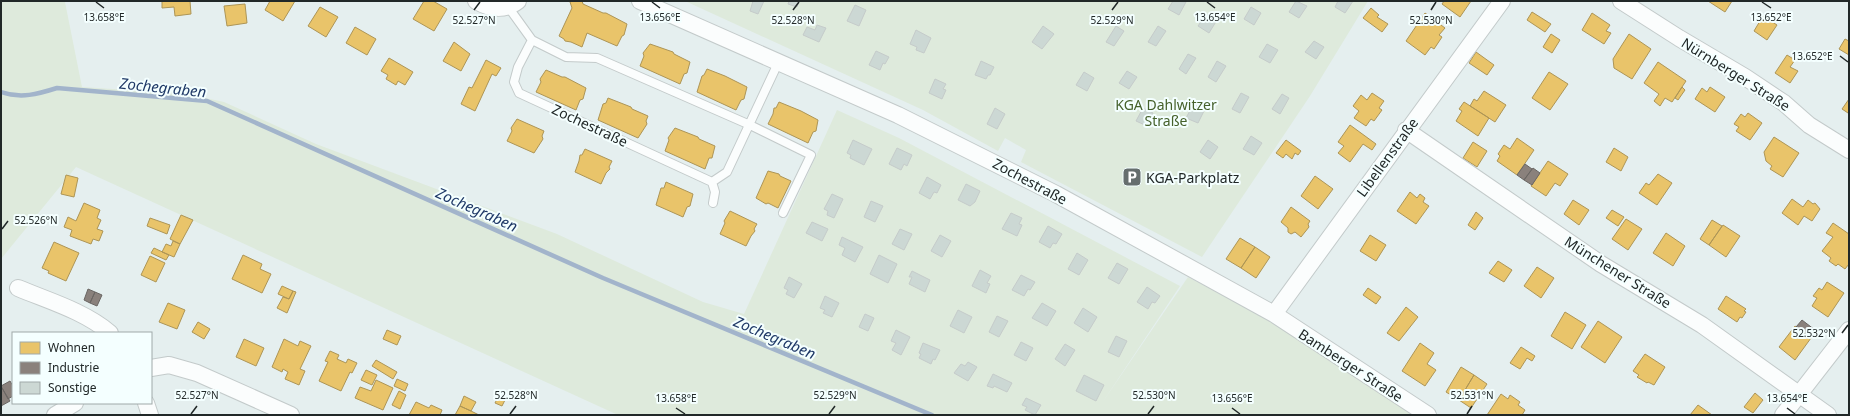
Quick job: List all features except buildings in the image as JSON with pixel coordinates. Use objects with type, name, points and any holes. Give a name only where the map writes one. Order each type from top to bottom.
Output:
[{"type":"street","points":[[476,1],[492,7],[514,4]]},
{"type":"street","name":"Zochestraße","points":[[640,1],[779,61],[898,115],[1011,171],[1274,314]]},
{"type":"street","name":"Libellenstraße","points":[[1274,314],[1406,130],[1502,1]]},
{"type":"street","name":"Nürnberger Straße","points":[[1621,1],[1679,38],[1745,77],[1784,103],[1810,125],[1849,150]]},
{"type":"street","name":"Münchener Straße","points":[[1406,130],[1601,264],[1702,325],[1828,415]]},
{"type":"street","points":[[18,288],[75,311],[94,321],[109,332]]},
{"type":"street","name":"Bamberger Straße","points":[[1274,314],[1428,415]]},
{"type":"street","points":[[1783,415],[1849,330]]},
{"type":"street","points":[[152,368],[169,365],[197,372],[291,415]]},
{"type":"street","points":[[55,415],[73,404]]},
{"type":"street","points":[[146,404],[150,415]]},
{"type":"lane","points":[[514,4],[532,40],[566,57],[597,58],[750,125],[811,155],[783,213]]},
{"type":"lane","name":"Zochestraße","points":[[532,40],[518,67],[514,82],[519,93],[712,182]]},
{"type":"lane","points":[[713,203],[715,192],[712,182],[727,172],[779,61]]},
{"type":"green space","points":[[1,1],[65,2],[82,87],[177,92],[224,102],[316,144],[557,234],[703,302],[744,314],[837,110],[899,138],[1180,286],[1102,403],[1188,277],[1265,318],[1415,415],[618,415],[76,167],[1,259]]},
{"type":"green space","name":"KGA Dahlwitzer Straße","points":[[685,1],[1368,1],[1310,96],[1202,257],[1021,162],[1026,150],[1005,138],[998,151],[923,110]]},
{"type":"waterway","name":"Zochegraben","points":[[1,92],[16,95],[29,95],[57,88],[207,101],[603,278],[932,415]]},
{"type":"place","name":"KGA-Parkplatz","points":[[1132,177]]}]
